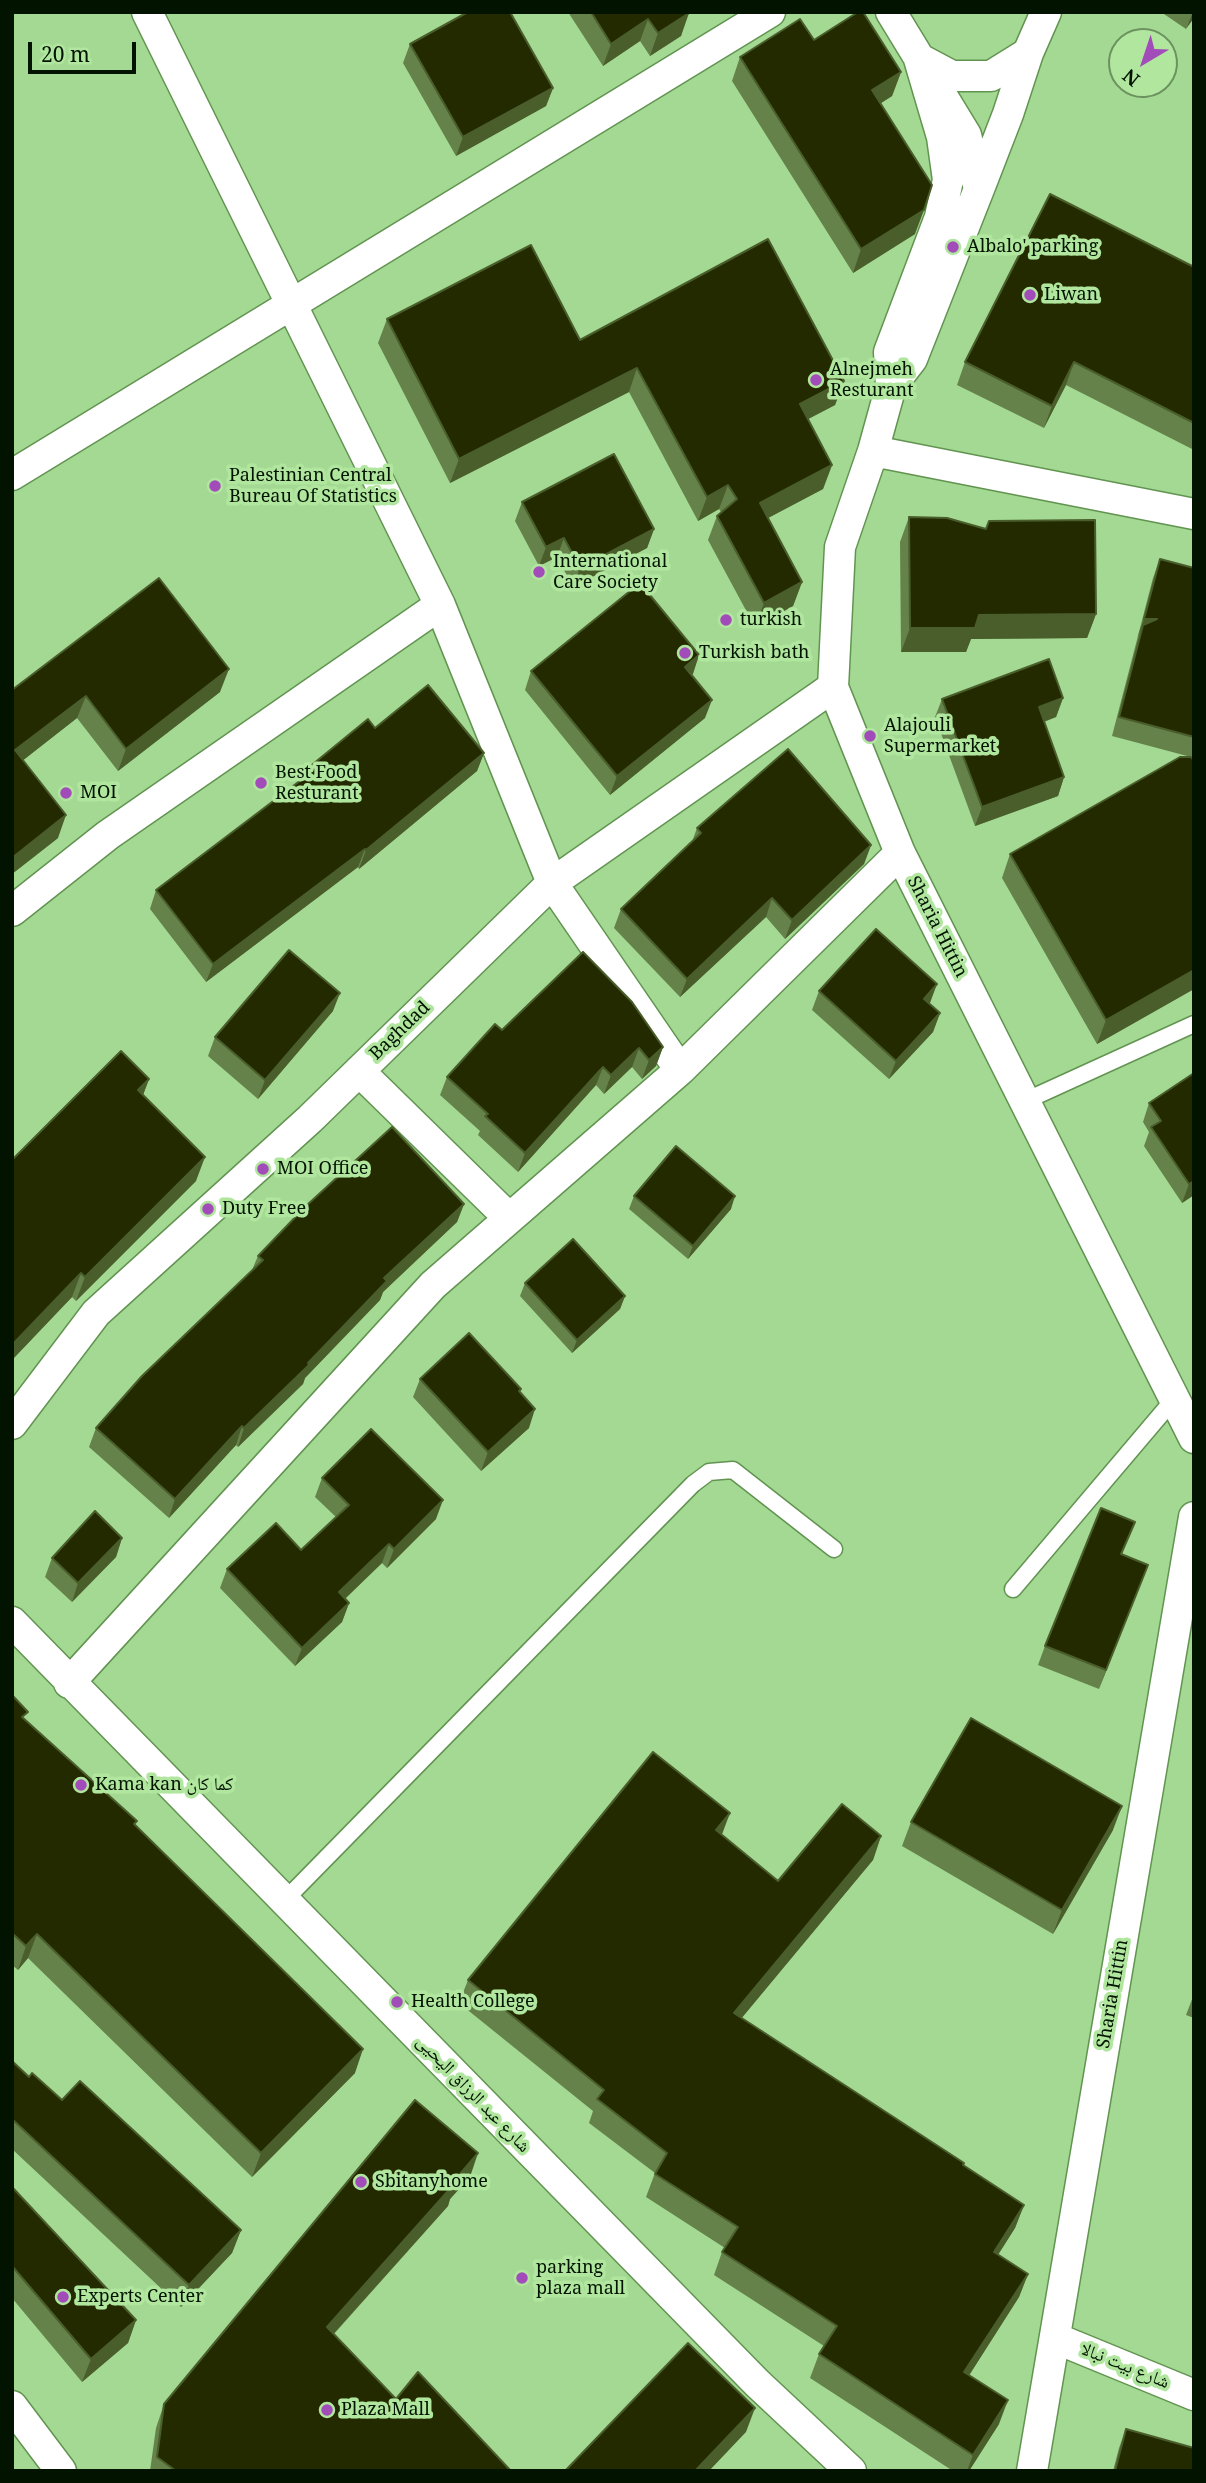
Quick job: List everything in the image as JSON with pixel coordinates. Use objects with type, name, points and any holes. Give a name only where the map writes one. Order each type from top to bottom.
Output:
[{"type":"street","points":[[147,12],[440,605],[552,883],[680,1070]]},
{"type":"street","points":[[12,475],[770,12]]},
{"type":"street","points":[[891,12],[919,59],[979,189]]},
{"type":"street","points":[[891,386],[912,359],[1046,12]]},
{"type":"street","points":[[919,59],[952,76],[991,76],[1028,53]]},
{"type":"street","points":[[954,136],[1008,114]]},
{"type":"street","points":[[891,386],[889,352],[940,218],[954,136]]},
{"type":"street","name":"Sharia Hittin","points":[[891,386],[873,451],[840,547],[833,687],[900,853],[1194,1438]]},
{"type":"street","points":[[873,451],[1194,513]]},
{"type":"street","points":[[12,911],[108,835],[440,605]]},
{"type":"street","name":"Baghdad","points":[[12,1424],[96,1313],[310,1119],[552,883],[833,687]]},
{"type":"street","points":[[69,1683],[433,1285],[680,1070],[900,853]]},
{"type":"street","points":[[359,1072],[509,1218]]},
{"type":"street","name":"Sharia Hittin","points":[[1032,2471],[1194,1517]]},
{"type":"street","name":"شارع عبد الرزاق اليحيى","points":[[12,1622],[757,2383],[851,2471]]},
{"type":"street","name":"شارع بيت نبالا","points":[[1055,2338],[1194,2395]]},
{"type":"street","points":[[12,2406],[61,2471]]},
{"type":"lane","points":[[1025,1101],[1194,1024]]},
{"type":"lane","points":[[1013,1588],[1174,1399]]},
{"type":"lane","points":[[284,1901],[692,1485],[709,1472],[733,1470],[834,1549]]},
{"type":"building","points":[[468,12],[510,12],[553,88],[463,137],[410,44]]},
{"type":"building","points":[[591,12],[689,13],[658,33],[648,19],[611,44]]},
{"type":"building","points":[[858,12],[863,12],[901,72],[872,90],[932,185],[924,210],[861,249],[740,57],[800,19],[814,40]]},
{"type":"building","points":[[1050,194],[1194,267],[1194,423],[1074,362],[1052,406],[965,362]]},
{"type":"building","points":[[768,239],[844,381],[800,404],[832,465],[760,503],[802,582],[764,603],[717,516],[737,499],[728,485],[707,497],[637,368],[459,459],[387,319],[531,245],[580,340]]},
{"type":"building","points":[[614,454],[654,529],[580,568],[564,538],[546,547],[522,502]]},
{"type":"building","points":[[909,517],[947,518],[986,529],[989,521],[1095,520],[1096,614],[979,615],[975,628],[910,628]]},
{"type":"building","points":[[1160,559],[1194,568],[1194,737],[1119,717],[1143,625],[1157,619],[1144,619]]},
{"type":"building","points":[[159,578],[229,669],[126,749],[86,696],[15,750],[66,815],[12,858],[12,690]]},
{"type":"building","points":[[640,583],[699,655],[685,667],[712,700],[617,776],[531,671]]},
{"type":"building","points":[[1049,659],[1063,698],[1039,707],[1064,777],[982,807],[942,699]]},
{"type":"building","points":[[428,685],[484,753],[366,850],[213,964],[156,890],[305,777],[302,773],[368,719],[375,728]]},
{"type":"building","points":[[788,749],[871,845],[792,920],[772,898],[687,979],[621,909],[701,833],[697,828]]},
{"type":"building","points":[[1180,757],[1191,757],[1194,761],[1194,970],[1106,1020],[1010,854]]},
{"type":"building","points":[[876,929],[937,984],[924,999],[940,1013],[896,1061],[819,991]]},
{"type":"building","points":[[289,950],[340,993],[265,1080],[215,1037]]},
{"type":"building","points":[[583,952],[632,1002],[663,1047],[649,1060],[639,1048],[611,1075],[603,1067],[525,1153],[485,1116],[488,1114],[447,1077],[495,1024],[502,1030]]},
{"type":"building","points":[[121,1051],[149,1079],[138,1090],[205,1157],[85,1277],[81,1273],[12,1345],[12,1160]]},
{"type":"building","points":[[1194,1073],[1194,1181],[1189,1184],[1151,1127],[1161,1121],[1149,1103]]},
{"type":"building","points":[[392,1127],[464,1204],[384,1278],[387,1281],[309,1365],[244,1428],[242,1426],[175,1499],[96,1428],[142,1376],[263,1260],[258,1256],[306,1206]]},
{"type":"building","points":[[676,1146],[735,1196],[693,1246],[634,1196]]},
{"type":"building","points":[[573,1239],[625,1296],[577,1340],[525,1283]]},
{"type":"building","points":[[469,1333],[521,1389],[519,1391],[535,1409],[488,1452],[420,1379]]},
{"type":"building","points":[[371,1429],[443,1500],[394,1549],[389,1544],[339,1592],[349,1603],[302,1648],[227,1569],[276,1523],[301,1550],[349,1505],[322,1478]]},
{"type":"building","points":[[1101,1508],[1135,1522],[1121,1554],[1148,1565],[1106,1670],[1045,1646]]},
{"type":"building","points":[[95,1511],[122,1538],[78,1583],[52,1558]]},
{"type":"building","points":[[12,1695],[28,1712],[22,1717],[137,1821],[134,1824],[363,2049],[261,2153],[37,1934],[26,1946],[12,1933]]},
{"type":"building","points":[[971,1718],[1122,1806],[1062,1910],[911,1822]]},
{"type":"building","points":[[653,1752],[730,1813],[716,1830],[778,1881],[842,1804],[881,1836],[734,2013],[1024,2205],[994,2252],[1028,2274],[964,2372],[1008,2400],[973,2455],[819,2354],[837,2326],[722,2252],[738,2227],[655,2174],[667,2153],[597,2099],[604,2090],[468,1980]]},
{"type":"building","points":[[12,2061],[29,2077],[32,2073],[62,2100],[80,2081],[241,2230],[189,2285],[12,2119]]},
{"type":"building","points":[[415,2100],[478,2153],[454,2181],[456,2182],[327,2327],[396,2399],[418,2372],[511,2471],[176,2471],[157,2457],[164,2404]]},
{"type":"building","points":[[12,2187],[136,2320],[91,2359],[12,2266]]},
{"type":"building","points":[[688,2343],[755,2408],[695,2471],[565,2471]]},
{"type":"building","points":[[1126,2429],[1194,2448],[1194,2471],[1115,2471]]},
{"type":"place","name":"Albalo' parking","points":[[953,247]]},
{"type":"place","name":"Liwan","points":[[1030,295]]},
{"type":"place","name":"Alnejmeh Resturant","points":[[816,380]]},
{"type":"place","name":"Palestinian Central Bureau Of Statistics","points":[[215,486]]},
{"type":"place","name":"International Care Society","points":[[539,572]]},
{"type":"place","name":"turkish","points":[[726,620]]},
{"type":"place","name":"Turkish bath","points":[[685,653]]},
{"type":"place","name":"Alajouli Supermarket","points":[[870,736]]},
{"type":"place","name":"Best Food Resturant","points":[[261,783]]},
{"type":"place","name":"MOI","points":[[66,793]]},
{"type":"place","name":"MOI Office","points":[[263,1169]]},
{"type":"place","name":"Duty Free","points":[[208,1209]]},
{"type":"place","name":"Kama kan كما كان","points":[[81,1785]]},
{"type":"place","name":"Health College","points":[[397,2002]]},
{"type":"place","name":"Sbitanyhome","points":[[361,2182]]},
{"type":"place","name":"parking plaza mall","points":[[522,2278]]},
{"type":"place","name":"Experts Center","points":[[63,2297]]},
{"type":"place","name":"Plaza Mall","points":[[327,2410]]}]
